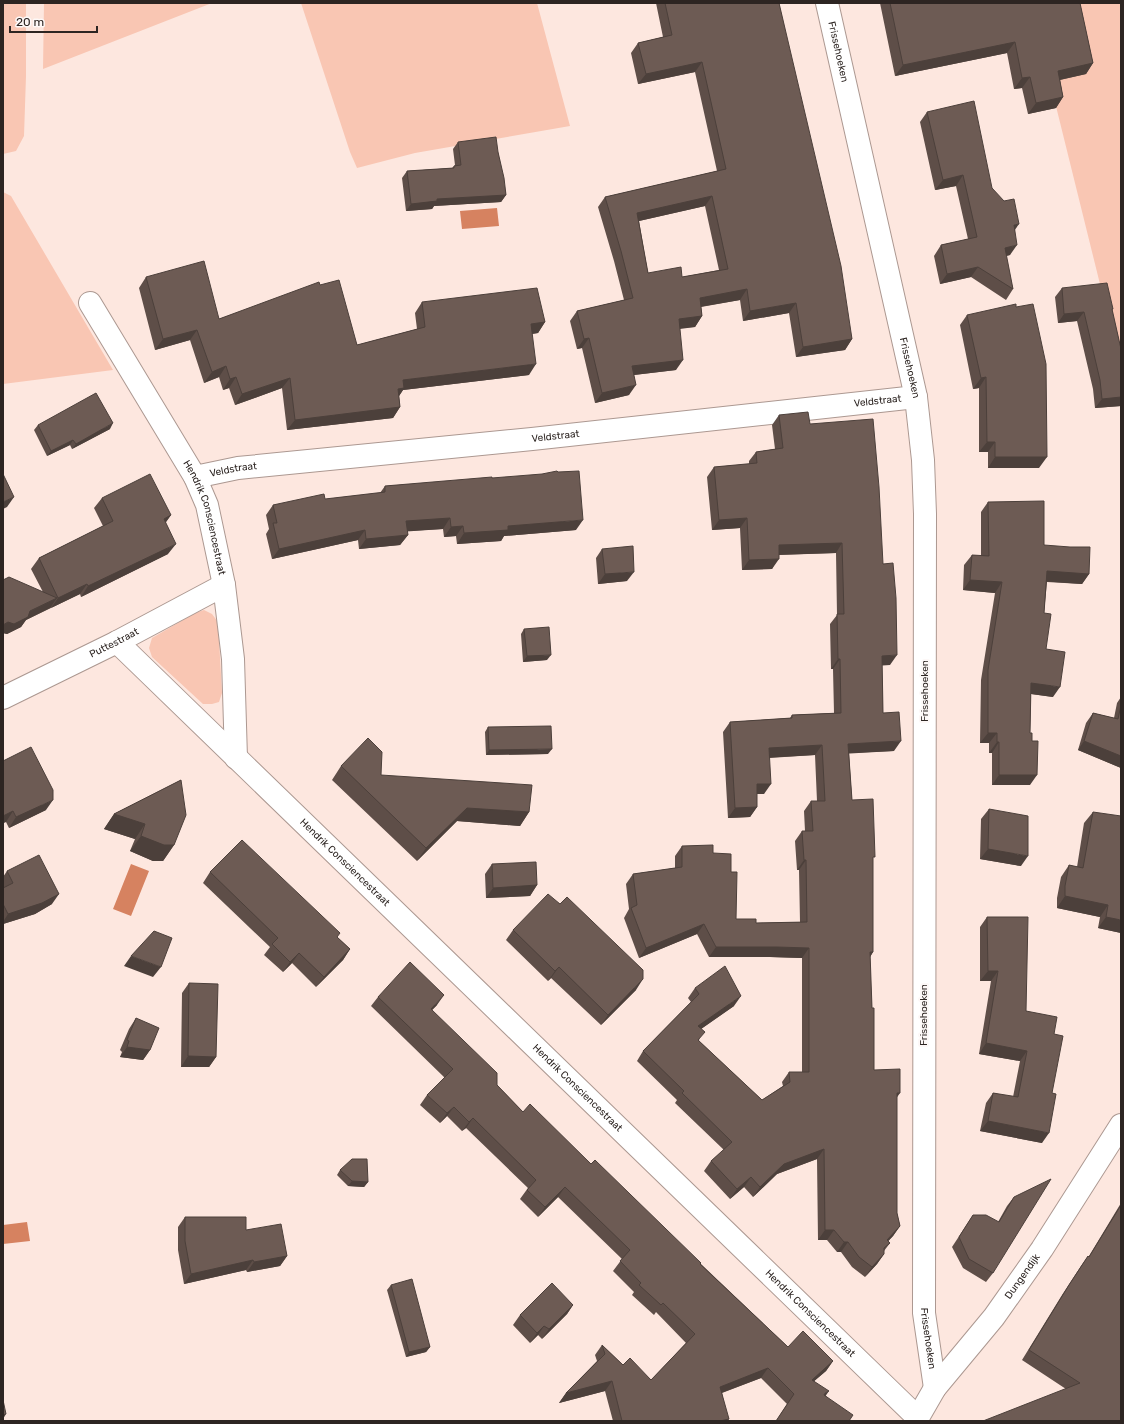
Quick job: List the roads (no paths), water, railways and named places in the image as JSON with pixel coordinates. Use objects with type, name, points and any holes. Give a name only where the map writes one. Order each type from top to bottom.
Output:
[{"type":"street","name":"Frissehoeken","points":[[827,3],[916,397],[924,460],[924,1313],[935,1388]]},
{"type":"street","name":"Hendrik Consciencestraat","points":[[90,303],[195,477],[207,505],[224,585],[233,659],[236,758]]},
{"type":"street","name":"Veldstraat","points":[[195,477],[238,468],[532,439],[916,397]]},
{"type":"street","name":"Puttestraat","points":[[3,698],[117,642],[224,585]]},
{"type":"street","name":"Hendrik Consciencestraat","points":[[117,642],[917,1420]]},
{"type":"street","name":"Dungendijk","points":[[917,1420],[935,1388],[994,1318],[1042,1249],[1121,1125]]}]
